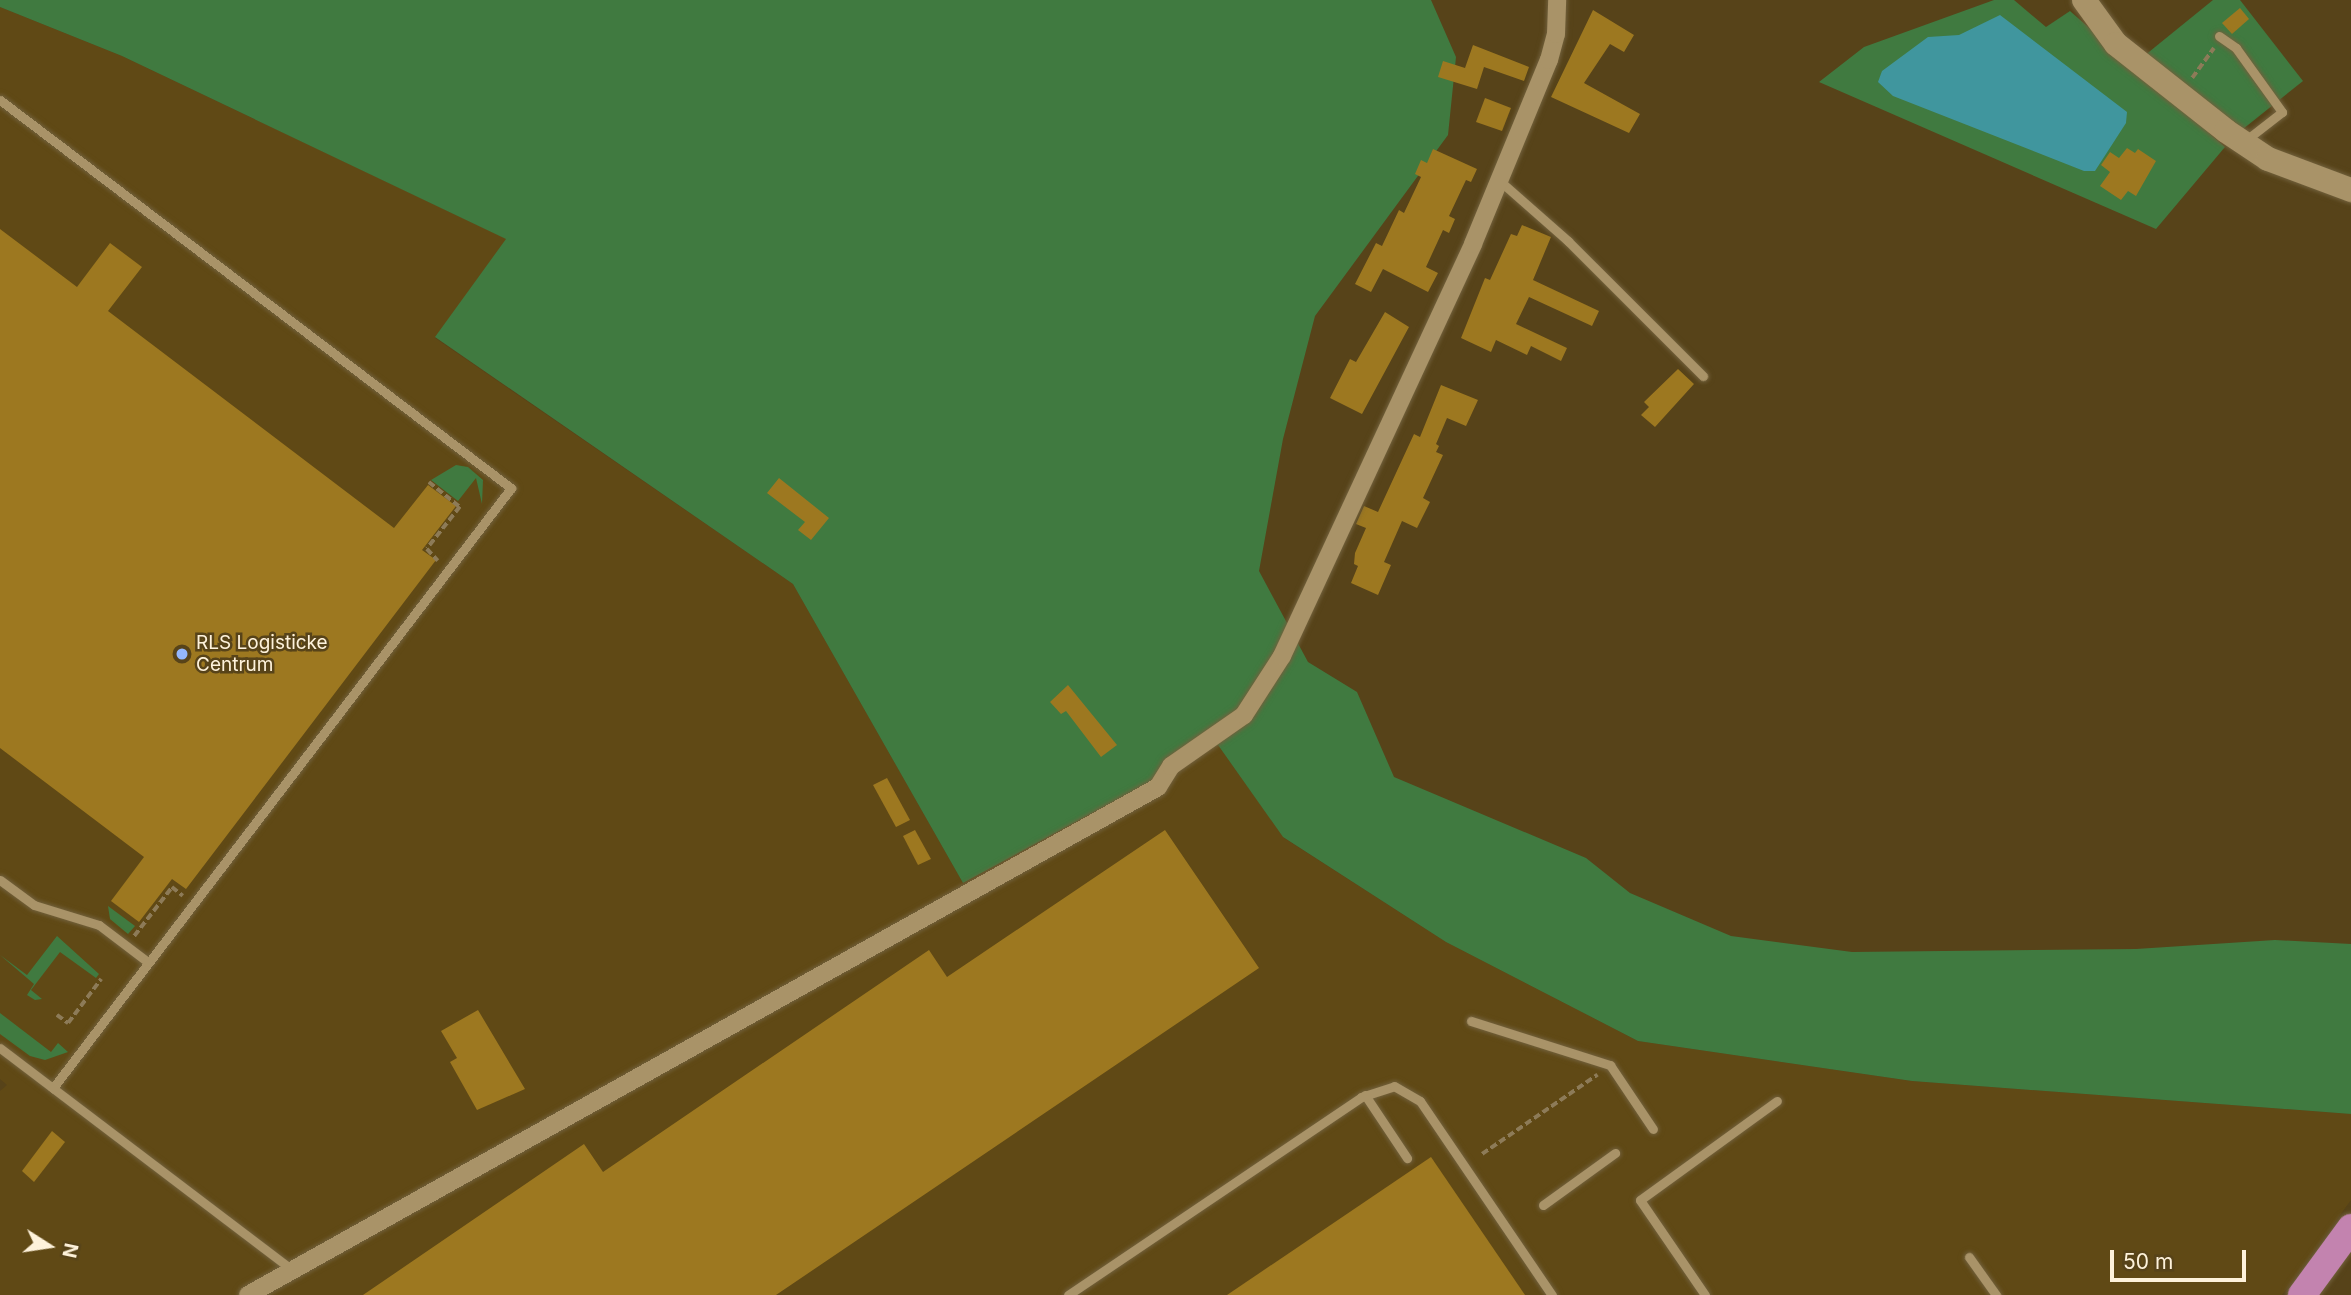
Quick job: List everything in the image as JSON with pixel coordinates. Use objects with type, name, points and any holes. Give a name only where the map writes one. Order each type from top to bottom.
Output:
[{"type":"main road","points":[[2302,1295],[2351,1228]]},
{"type":"street","points":[[248,1295],[1158,787],[1171,766],[1244,715],[1282,656],[1500,181],[1549,60],[1557,0]]},
{"type":"street","points":[[2084,0],[2116,44],[2178,96],[2243,143],[2301,174],[2351,190]]},
{"type":"lane","points":[[2219,36],[2236,48],[2282,112],[2243,143]]},
{"type":"lane","points":[[0,100],[511,488],[53,1088]]},
{"type":"lane","points":[[1500,181],[1567,241],[1703,376]]},
{"type":"lane","points":[[0,880],[34,905],[99,925],[148,962]]},
{"type":"lane","points":[[1471,1021],[1610,1065],[1653,1129]]},
{"type":"lane","points":[[0,1048],[293,1270]]},
{"type":"lane","points":[[1068,1295],[1366,1095],[1394,1086],[1420,1101],[1552,1295]]},
{"type":"lane","points":[[1366,1095],[1408,1158]]},
{"type":"lane","points":[[1704,1295],[1640,1200],[1777,1101]]},
{"type":"lane","points":[[1543,1205],[1615,1153]]},
{"type":"lane","points":[[1969,1257],[1996,1295]]},
{"type":"path","points":[[2178,96],[2210,58],[2219,36]]},
{"type":"path","points":[[429,482],[460,507],[427,549],[439,559],[431,570]]},
{"type":"path","points":[[133,937],[172,887],[183,895],[191,885]]},
{"type":"path","points":[[57,1015],[68,1023],[101,979]]},
{"type":"path","points":[[1482,1154],[1602,1072]]},
{"type":"shaded area","points":[[0,7],[122,56],[507,239],[435,338],[793,584],[963,883],[1218,745],[1284,838],[1446,942],[1638,1041],[1912,1081],[2351,1114],[2351,1200],[2282,1295],[0,1295],[0,1091],[7,1085],[0,1079]]},
{"type":"green space","points":[[0,0],[1431,0],[1456,57],[1448,135],[1315,316],[1283,439],[1259,571],[1308,662],[1357,692],[1394,777],[1586,858],[1630,893],[1731,936],[1852,952],[2136,949],[2275,940],[2351,944],[2351,1114],[1912,1081],[1638,1041],[1446,942],[1283,837],[1218,745],[963,883],[793,584],[435,337],[506,239],[122,56],[0,7]]},
{"type":"green space","points":[[1994,0],[2014,0],[2046,27],[2070,11],[2225,147],[2156,229],[1819,82],[1864,47]]},
{"type":"green space","points":[[2213,0],[2240,0],[2303,81],[2243,129],[2144,56]]},
{"type":"green space","points":[[456,465],[468,467],[483,480],[482,504],[476,478],[458,501],[431,480]]},
{"type":"green space","points":[[108,906],[135,926],[128,934],[110,919]]},
{"type":"green space","points":[[57,936],[99,974],[96,978],[60,952],[31,990],[42,999],[35,1000],[27,995],[34,984],[0,955],[27,975]]},
{"type":"green space","points":[[0,1013],[51,1052],[58,1043],[68,1052],[45,1060],[30,1056],[0,1034]]},
{"type":"water","points":[[2000,15],[2127,112],[2126,123],[2095,171],[2084,171],[1893,96],[1878,82],[1882,71],[1928,37],[1959,35]]},
{"type":"building","points":[[2240,8],[2249,19],[2232,34],[2222,23]]},
{"type":"building","points":[[1593,10],[1634,35],[1624,52],[1610,44],[1584,83],[1640,114],[1629,133],[1551,97]]},
{"type":"building","points":[[1473,45],[1529,67],[1524,81],[1484,67],[1477,89],[1438,77],[1443,61],[1465,68]]},
{"type":"building","points":[[1485,98],[1511,108],[1502,131],[1476,122]]},
{"type":"building","points":[[2127,148],[2135,153],[2138,149],[2156,161],[2136,196],[2128,191],[2121,200],[2100,186],[2110,172],[2101,165],[2110,152],[2119,158]]},
{"type":"building","points":[[1433,149],[1477,169],[1471,182],[1466,180],[1449,216],[1455,219],[1449,233],[1443,230],[1426,267],[1438,273],[1428,292],[1383,269],[1371,292],[1355,284],[1376,243],[1382,246],[1399,210],[1404,213],[1421,177],[1415,174],[1421,160],[1427,163]]},
{"type":"building","points":[[1522,225],[1551,237],[1533,280],[1599,311],[1592,326],[1529,297],[1516,324],[1567,348],[1561,361],[1531,346],[1527,355],[1496,340],[1491,352],[1461,338],[1485,278],[1490,280],[1511,234],[1517,236]]},
{"type":"building","name":"RLS Logisticke Centrum","points":[[0,229],[77,287],[110,243],[142,267],[108,311],[394,528],[428,485],[456,506],[422,550],[436,560],[186,889],[172,879],[139,922],[111,901],[144,857],[0,748]]},
{"type":"building","points":[[1385,312],[1409,327],[1362,414],[1330,398],[1350,359],[1356,362]]},
{"type":"building","points":[[1678,369],[1694,384],[1655,427],[1641,415],[1649,407],[1644,402]]},
{"type":"building","points":[[1441,385],[1478,400],[1466,426],[1447,418],[1436,444],[1439,446],[1436,452],[1443,455],[1423,498],[1430,502],[1417,528],[1402,521],[1384,562],[1391,565],[1378,595],[1351,583],[1358,566],[1354,564],[1355,553],[1366,528],[1356,524],[1364,506],[1378,512],[1414,434],[1420,437]]},
{"type":"building","points":[[779,478],[829,518],[811,540],[798,530],[805,522],[767,493]]},
{"type":"building","points":[[1068,685],[1117,745],[1101,757],[1066,711],[1061,714],[1050,702]]},
{"type":"building","points":[[887,778],[910,820],[896,827],[873,785]]},
{"type":"building","points":[[915,830],[931,859],[918,865],[903,836]]},
{"type":"building","points":[[1165,830],[1259,968],[776,1295],[363,1295],[584,1144],[603,1172],[929,950],[947,977]]},
{"type":"building","points":[[478,1010],[525,1089],[477,1110],[450,1062],[457,1058],[441,1031]]},
{"type":"building","points":[[52,1131],[65,1142],[34,1182],[22,1171]]},
{"type":"building","points":[[1431,1157],[1525,1295],[1227,1295]]},
{"type":"place","name":"RLS Logisticke Centrum","points":[[182,654]]}]
